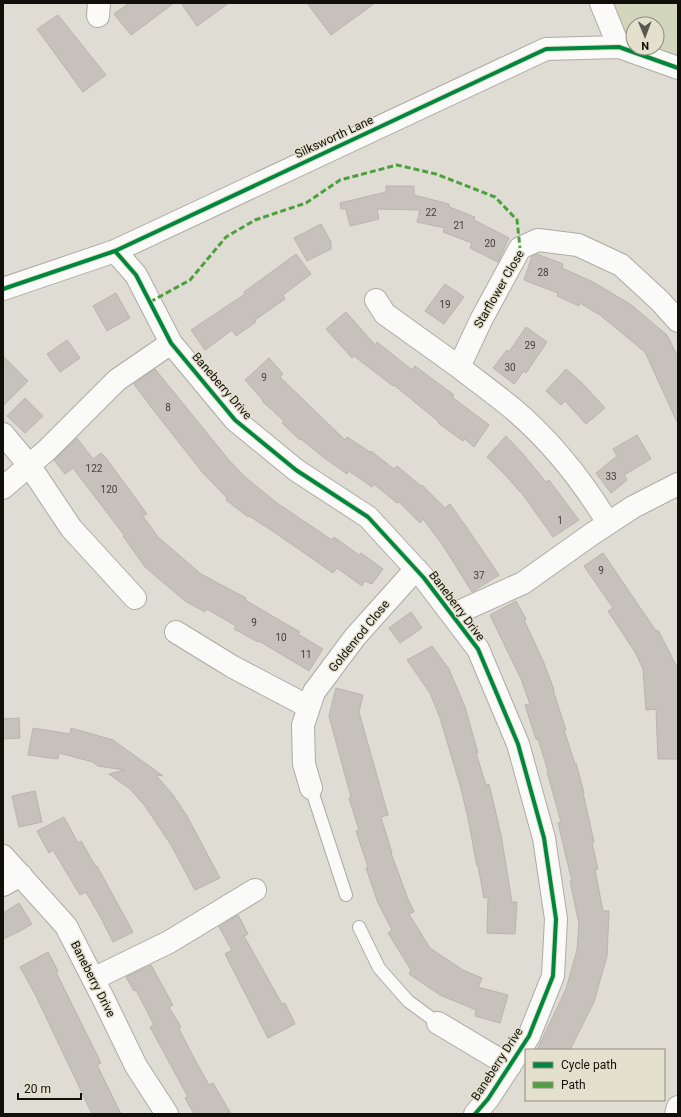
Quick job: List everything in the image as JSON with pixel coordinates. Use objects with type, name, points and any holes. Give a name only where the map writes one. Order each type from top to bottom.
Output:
[{"type":"street","points":[[601,3],[619,47]]},
{"type":"street","name":"Silksworth Lane","points":[[3,289],[115,251],[546,50],[619,47],[678,68]]},
{"type":"street","name":"Starflower Close","points":[[458,367],[481,320],[520,248],[538,240],[578,246],[621,265],[660,301],[678,321]]},
{"type":"street","name":"Baneberry Drive","points":[[115,251],[136,275],[171,343],[235,420],[296,470],[368,517],[416,569],[478,649],[518,744],[544,838],[556,918],[553,976],[529,1036],[488,1100],[475,1114]]},
{"type":"street","points":[[376,300],[386,314],[512,408],[537,430],[580,480],[608,523]]},
{"type":"street","points":[[3,488],[47,450],[117,380],[171,343]]},
{"type":"street","points":[[3,434],[29,465],[71,528],[135,598]]},
{"type":"street","points":[[452,615],[523,583],[633,507],[678,484]]},
{"type":"street","name":"Goldenrod Close","points":[[311,788],[304,764],[303,725],[314,692],[355,637],[416,569]]},
{"type":"street","points":[[176,632],[233,667],[309,707]]},
{"type":"street","name":"Baneberry Drive","points":[[3,856],[12,880],[66,926],[136,1066],[167,1114]]},
{"type":"street","points":[[93,979],[169,942],[255,890]]},
{"type":"street","points":[[438,1023],[510,1066]]},
{"type":"street","points":[[676,1114],[678,1107]]},
{"type":"lane","points":[[311,788],[346,895]]},
{"type":"lane","points":[[359,927],[379,968],[408,1001],[438,1023]]},
{"type":"green space","points":[[601,3],[678,3],[678,68],[644,56],[665,56],[665,16],[625,16],[625,49],[619,47]]},
{"type":"building","points":[[129,3],[174,3],[131,35],[114,14]]},
{"type":"building","points":[[181,3],[229,3],[197,26]]},
{"type":"building","points":[[307,3],[375,3],[331,35]]},
{"type":"building","points":[[58,15],[106,75],[83,92],[37,29]]},
{"type":"building","points":[[386,186],[414,186],[414,195],[449,204],[449,207],[475,217],[474,220],[509,238],[498,262],[470,248],[472,243],[443,232],[445,228],[417,222],[420,210],[377,209],[379,219],[350,226],[346,209],[341,209],[340,203],[386,192]]},
{"type":"building","points":[[321,224],[331,242],[331,249],[307,261],[294,238]]},
{"type":"building","points":[[296,254],[311,274],[283,295],[285,299],[255,320],[256,322],[236,336],[232,330],[205,350],[191,330],[245,294],[244,292]]},
{"type":"building","points":[[537,254],[563,264],[562,268],[593,282],[630,304],[667,335],[678,357],[678,424],[645,352],[600,315],[580,303],[579,306],[557,296],[558,293],[524,280],[532,256]]},
{"type":"building","points":[[445,284],[464,297],[444,324],[425,311]]},
{"type":"building","points":[[116,293],[130,318],[107,331],[93,306]]},
{"type":"building","points":[[346,312],[375,345],[377,342],[412,370],[415,366],[454,395],[452,397],[489,425],[474,447],[465,439],[463,441],[438,423],[439,422],[394,385],[393,386],[354,356],[352,358],[326,329]]},
{"type":"building","points":[[526,327],[547,342],[526,373],[524,371],[514,384],[493,368],[507,350],[509,352]]},
{"type":"building","points":[[67,340],[80,358],[60,372],[47,354]]},
{"type":"building","points":[[3,356],[28,381],[3,406]]},
{"type":"building","points":[[269,358],[283,374],[280,377],[345,440],[347,437],[370,452],[371,451],[394,469],[397,466],[421,486],[422,485],[445,508],[450,504],[499,575],[472,592],[442,544],[423,519],[420,523],[399,502],[397,503],[374,484],[372,487],[349,471],[347,474],[301,439],[300,440],[282,423],[284,421],[262,401],[263,400],[245,380]]},
{"type":"building","points":[[155,369],[228,459],[244,476],[277,503],[332,540],[334,537],[359,555],[361,553],[383,569],[372,584],[365,581],[362,586],[337,568],[333,573],[274,532],[249,516],[248,517],[226,500],[227,498],[203,473],[134,384]]},
{"type":"building","points":[[566,369],[582,383],[605,408],[586,424],[565,401],[561,405],[546,391]]},
{"type":"building","points":[[25,398],[43,416],[25,433],[7,416]]},
{"type":"building","points":[[637,435],[651,459],[624,475],[627,480],[611,493],[596,473],[617,456],[613,449]]},
{"type":"building","points":[[506,436],[546,482],[549,480],[579,520],[553,537],[521,492],[487,457]]},
{"type":"building","points":[[77,438],[93,459],[101,453],[106,458],[147,514],[143,516],[158,537],[201,574],[246,598],[245,600],[300,632],[298,634],[323,649],[309,671],[259,641],[258,642],[234,629],[236,626],[207,609],[205,612],[185,601],[145,567],[123,536],[124,535],[73,468],[65,474],[54,460]]},
{"type":"building","points":[[603,553],[656,631],[658,630],[678,669],[678,759],[658,759],[656,709],[646,710],[643,669],[635,652],[608,611],[613,608],[584,566]]},
{"type":"building","points":[[516,601],[526,619],[524,620],[544,663],[554,690],[566,730],[564,730],[575,764],[576,763],[584,793],[594,842],[592,843],[598,869],[595,870],[603,911],[609,911],[607,956],[594,1002],[570,1049],[537,1049],[566,989],[577,950],[579,924],[570,881],[572,881],[558,823],[561,822],[547,772],[548,771],[525,705],[530,704],[521,679],[490,615]]},
{"type":"building","points":[[411,612],[422,628],[400,643],[389,628]]},
{"type":"building","points":[[432,646],[449,669],[465,707],[478,753],[476,753],[486,785],[489,784],[501,835],[512,902],[517,902],[515,934],[487,933],[488,897],[484,898],[460,785],[440,718],[430,693],[407,660]]},
{"type":"building","points":[[336,688],[363,695],[359,712],[388,815],[381,817],[391,853],[414,912],[409,914],[430,948],[463,970],[482,978],[478,987],[508,995],[500,1023],[475,1016],[476,1010],[440,995],[409,974],[411,970],[388,933],[392,930],[378,903],[366,868],[368,867],[356,831],[359,830],[349,798],[351,797],[329,716]]},
{"type":"building","points":[[19,718],[20,738],[3,739],[3,719]]},
{"type":"building","points":[[33,728],[70,734],[71,728],[113,740],[163,776],[156,775],[173,795],[187,816],[220,878],[195,890],[171,845],[145,806],[130,789],[109,774],[125,770],[98,766],[93,762],[59,753],[58,759],[28,755]]},
{"type":"building","points":[[35,791],[42,822],[19,827],[12,796]]},
{"type":"building","points":[[64,817],[78,843],[81,841],[96,867],[97,866],[133,932],[113,942],[86,892],[80,895],[53,850],[49,853],[37,831]]},
{"type":"building","points":[[19,903],[32,924],[3,939],[3,913]]},
{"type":"building","points":[[238,915],[248,934],[244,936],[282,1004],[285,1003],[295,1024],[268,1038],[225,954],[232,950],[219,927]]},
{"type":"building","points":[[48,952],[58,971],[56,972],[101,1063],[97,1065],[121,1114],[92,1114],[35,994],[20,967]]},
{"type":"building","points":[[151,965],[173,1005],[169,1007],[181,1027],[179,1029],[195,1060],[209,1085],[213,1083],[231,1114],[194,1114],[185,1098],[188,1097],[150,1027],[154,1025],[136,990],[134,991],[126,977]]},
{"type":"marked path","points":[[150,302],[190,280],[226,237],[255,220],[306,203],[340,180],[397,165],[436,174],[495,197],[517,220],[520,248]]},
{"type":"cycle path","points":[[3,289],[115,251],[546,49],[619,47],[678,68]]},
{"type":"cycle path","points":[[115,251],[136,275],[171,343],[235,420],[296,470],[368,517],[424,578],[478,649],[518,744],[544,838],[556,919],[553,976],[529,1036],[488,1099],[475,1114]]}]
